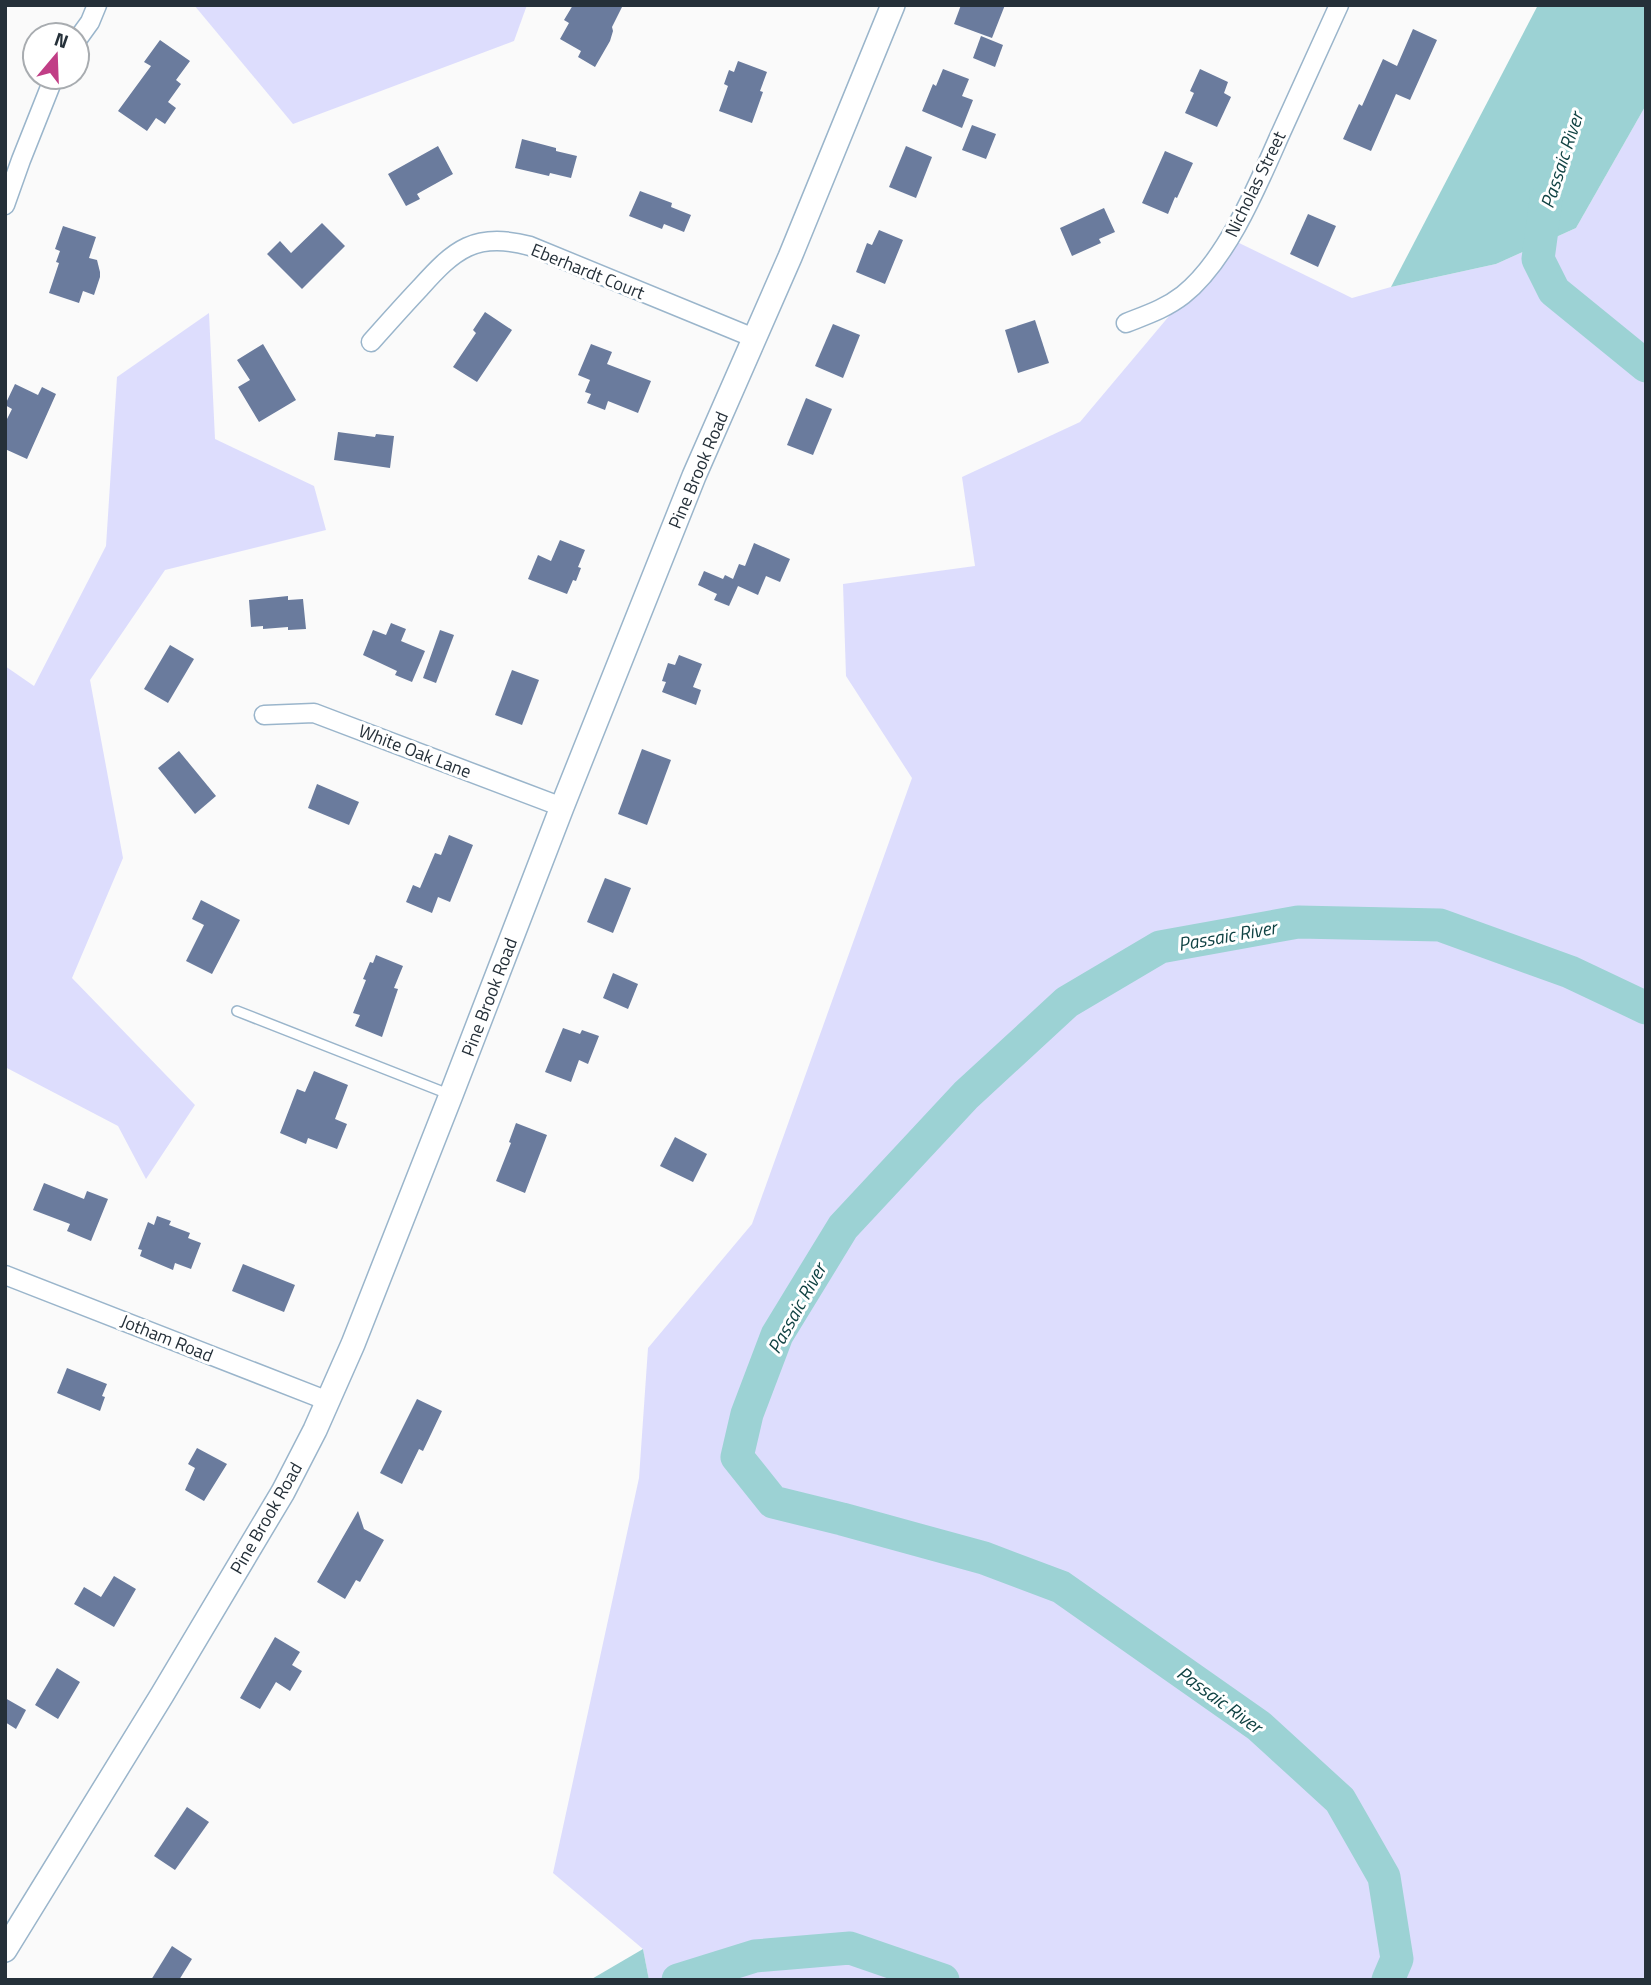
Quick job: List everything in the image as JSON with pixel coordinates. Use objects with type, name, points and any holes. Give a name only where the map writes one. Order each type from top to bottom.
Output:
[{"type":"street","name":"Pine Brook Road","points":[[5,1950],[284,1492],[328,1401],[452,1095],[562,807],[694,476],[894,5]]},
{"type":"street","name":"Nicholas Street","points":[[1126,323],[1163,309],[1184,294],[1219,256],[1260,180],[1339,5]]},
{"type":"street","points":[[5,205],[48,91]]},
{"type":"street","name":"Eberhardt Court","points":[[371,342],[444,261],[478,243],[504,241],[530,246],[754,338]]},
{"type":"street","name":"White Oak Lane","points":[[264,715],[314,713],[562,807]]},
{"type":"street","name":"Jotham Road","points":[[5,1275],[328,1401]]},
{"type":"lane","points":[[237,1011],[452,1095]]},
{"type":"shaded area","points":[[194,5],[527,5],[514,41],[293,124]]},
{"type":"shaded area","points":[[1646,105],[1646,1980],[649,1980],[643,1949],[553,1873],[639,1478],[648,1348],[752,1224],[912,778],[846,676],[843,584],[975,566],[962,477],[1080,422],[1233,240],[1352,298],[1496,264],[1576,228]]},
{"type":"shaded area","points":[[209,313],[215,439],[314,486],[326,530],[165,570],[90,680],[123,858],[72,978],[195,1105],[146,1179],[118,1126],[5,1067],[5,666],[34,686],[106,546],[117,377]]},
{"type":"water","points":[[1538,5],[1646,5],[1646,105],[1576,228],[1496,264],[1391,287]]},
{"type":"water","points":[[643,1949],[649,1980],[590,1980]]},
{"type":"building","points":[[573,5],[623,5],[612,27],[610,41],[595,67],[578,57],[581,51],[560,39],[569,23],[564,20]]},
{"type":"building","points":[[961,5],[1005,5],[992,38],[954,24]]},
{"type":"building","points":[[1413,29],[1437,40],[1410,100],[1396,94],[1371,151],[1343,139],[1359,104],[1362,106],[1383,59],[1397,66]]},
{"type":"building","points":[[981,36],[1003,45],[995,67],[973,58]]},
{"type":"building","points":[[160,40],[190,61],[176,80],[181,84],[168,102],[176,108],[165,124],[156,118],[147,131],[118,111],[151,66],[144,62]]},
{"type":"building","points":[[738,61],[767,72],[752,123],[719,111],[728,86],[724,84],[729,70],[734,72]]},
{"type":"building","points":[[943,69],[969,79],[962,96],[973,100],[962,128],[922,111],[933,84],[936,86]]},
{"type":"building","points":[[1200,69],[1228,82],[1224,93],[1231,97],[1217,127],[1185,113],[1194,93],[1190,91]]},
{"type":"building","points":[[972,125],[996,134],[986,159],[962,150]]},
{"type":"building","points":[[522,139],[577,156],[571,178],[515,168]]},
{"type":"building","points":[[438,146],[453,174],[417,194],[420,199],[406,206],[388,174]]},
{"type":"building","points":[[906,146],[932,157],[916,198],[889,187]]},
{"type":"building","points":[[1165,151],[1193,163],[1168,214],[1142,203]]},
{"type":"building","points":[[640,191],[672,203],[671,207],[691,215],[684,232],[664,224],[662,229],[629,216]]},
{"type":"building","points":[[1104,208],[1115,232],[1099,239],[1101,243],[1072,256],[1060,228]]},
{"type":"building","points":[[1308,214],[1336,226],[1318,267],[1290,254]]},
{"type":"building","points":[[322,223],[345,246],[302,289],[267,254],[280,241],[291,253]]},
{"type":"building","points":[[63,226],[96,237],[89,258],[97,260],[100,277],[94,295],[83,291],[79,303],[49,293],[59,263],[56,262],[60,251],[55,249]]},
{"type":"building","points":[[879,230],[903,240],[885,284],[856,272],[867,243],[872,245]]},
{"type":"building","points":[[485,312],[512,330],[477,382],[453,367],[476,333],[473,330]]},
{"type":"building","points":[[1035,320],[1049,363],[1018,373],[1005,330]]},
{"type":"building","points":[[833,324],[860,335],[843,378],[815,366]]},
{"type":"building","points":[[263,344],[296,400],[259,422],[238,387],[250,380],[237,360]]},
{"type":"building","points":[[591,344],[612,352],[607,364],[651,381],[638,413],[608,401],[605,410],[587,403],[591,394],[585,392],[590,380],[578,375]]},
{"type":"building","points":[[15,384],[38,395],[42,387],[56,394],[27,459],[5,449],[5,423],[12,409],[5,405]]},
{"type":"building","points":[[806,398],[832,409],[813,455],[787,445]]},
{"type":"building","points":[[338,432],[375,437],[376,434],[394,436],[390,468],[334,460]]},
{"type":"building","points":[[560,540],[585,550],[576,581],[573,580],[567,594],[528,579],[538,555],[551,561]]},
{"type":"building","points":[[754,543],[790,559],[780,582],[766,576],[758,595],[738,586],[729,606],[714,600],[717,594],[698,585],[704,571],[723,579],[725,575],[733,579],[739,564],[745,566]]},
{"type":"building","points":[[288,596],[288,600],[303,599],[306,629],[251,627],[249,600]]},
{"type":"building","points":[[391,623],[406,629],[401,641],[425,651],[412,682],[395,675],[397,671],[363,655],[373,630],[386,635]]},
{"type":"building","points":[[440,630],[454,635],[436,683],[423,678]]},
{"type":"building","points":[[170,645],[194,659],[168,703],[144,689]]},
{"type":"building","points":[[679,655],[702,664],[693,687],[701,690],[696,705],[662,692],[666,682],[662,681],[668,663],[675,665]]},
{"type":"building","points":[[512,670],[539,680],[522,725],[495,715]]},
{"type":"building","points":[[642,749],[671,760],[647,825],[618,814]]},
{"type":"building","points":[[179,751],[216,796],[195,814],[158,768]]},
{"type":"building","points":[[317,784],[359,802],[349,825],[308,808]]},
{"type":"building","points":[[449,835],[473,845],[450,902],[438,897],[432,913],[406,902],[413,885],[420,888],[435,853],[441,855]]},
{"type":"building","points":[[605,878],[631,888],[613,933],[587,922]]},
{"type":"building","points":[[201,900],[240,920],[212,974],[186,961],[204,925],[192,919]]},
{"type":"building","points":[[376,955],[403,966],[394,988],[398,989],[382,1037],[355,1026],[360,1015],[353,1013],[366,980],[363,979]]},
{"type":"building","points":[[613,973],[638,984],[628,1009],[603,998]]},
{"type":"building","points":[[563,1028],[580,1034],[582,1030],[599,1036],[588,1064],[579,1060],[571,1082],[545,1072]]},
{"type":"building","points":[[314,1071],[348,1085],[335,1119],[347,1124],[337,1149],[308,1138],[306,1144],[280,1133],[297,1089],[305,1092]]},
{"type":"building","points":[[516,1123],[547,1135],[525,1193],[496,1181]]},
{"type":"building","points":[[675,1137],[707,1154],[693,1182],[660,1166]]},
{"type":"building","points":[[44,1183],[84,1199],[87,1191],[108,1199],[91,1241],[67,1231],[70,1224],[33,1210]]},
{"type":"building","points":[[157,1216],[171,1221],[169,1225],[190,1233],[188,1238],[201,1243],[191,1269],[175,1263],[173,1270],[140,1256],[142,1250],[138,1249],[148,1222],[154,1225]]},
{"type":"building","points":[[243,1264],[295,1285],[284,1312],[232,1291]]},
{"type":"building","points":[[67,1368],[107,1384],[100,1411],[57,1393]]},
{"type":"building","points":[[417,1399],[442,1411],[423,1451],[419,1449],[402,1484],[380,1473]]},
{"type":"building","points":[[197,1448],[227,1464],[204,1501],[185,1490],[195,1468],[188,1464]]},
{"type":"building","points":[[358,1511],[364,1529],[384,1540],[360,1582],[356,1580],[345,1599],[317,1582]]},
{"type":"building","points":[[114,1576],[136,1589],[114,1627],[74,1604],[84,1587],[101,1597]]},
{"type":"building","points":[[275,1637],[300,1652],[292,1665],[302,1671],[290,1691],[276,1682],[260,1709],[240,1698]]},
{"type":"building","points":[[57,1668],[80,1682],[58,1719],[35,1705]]},
{"type":"building","points":[[5,1698],[26,1710],[16,1729],[5,1722]]},
{"type":"building","points":[[187,1807],[209,1822],[175,1870],[154,1856]]},
{"type":"building","points":[[172,1946],[192,1959],[179,1980],[151,1980]]},
{"type":"waterway","name":"Passaic River","points":[[1546,200],[1538,259],[1554,291],[1646,366]]},
{"type":"waterway","name":"Passaic River","points":[[1388,1980],[1397,1959],[1384,1877],[1340,1800],[1259,1726],[1061,1587],[984,1558],[773,1502],[737,1457],[747,1414],[777,1335],[843,1227],[966,1095],[1067,1002],[1160,947],[1298,922],[1440,925],[1570,972],[1646,1008]]},
{"type":"waterway","name":"Passaic River","points":[[678,1980],[755,1956],[850,1948],[943,1980]]}]
